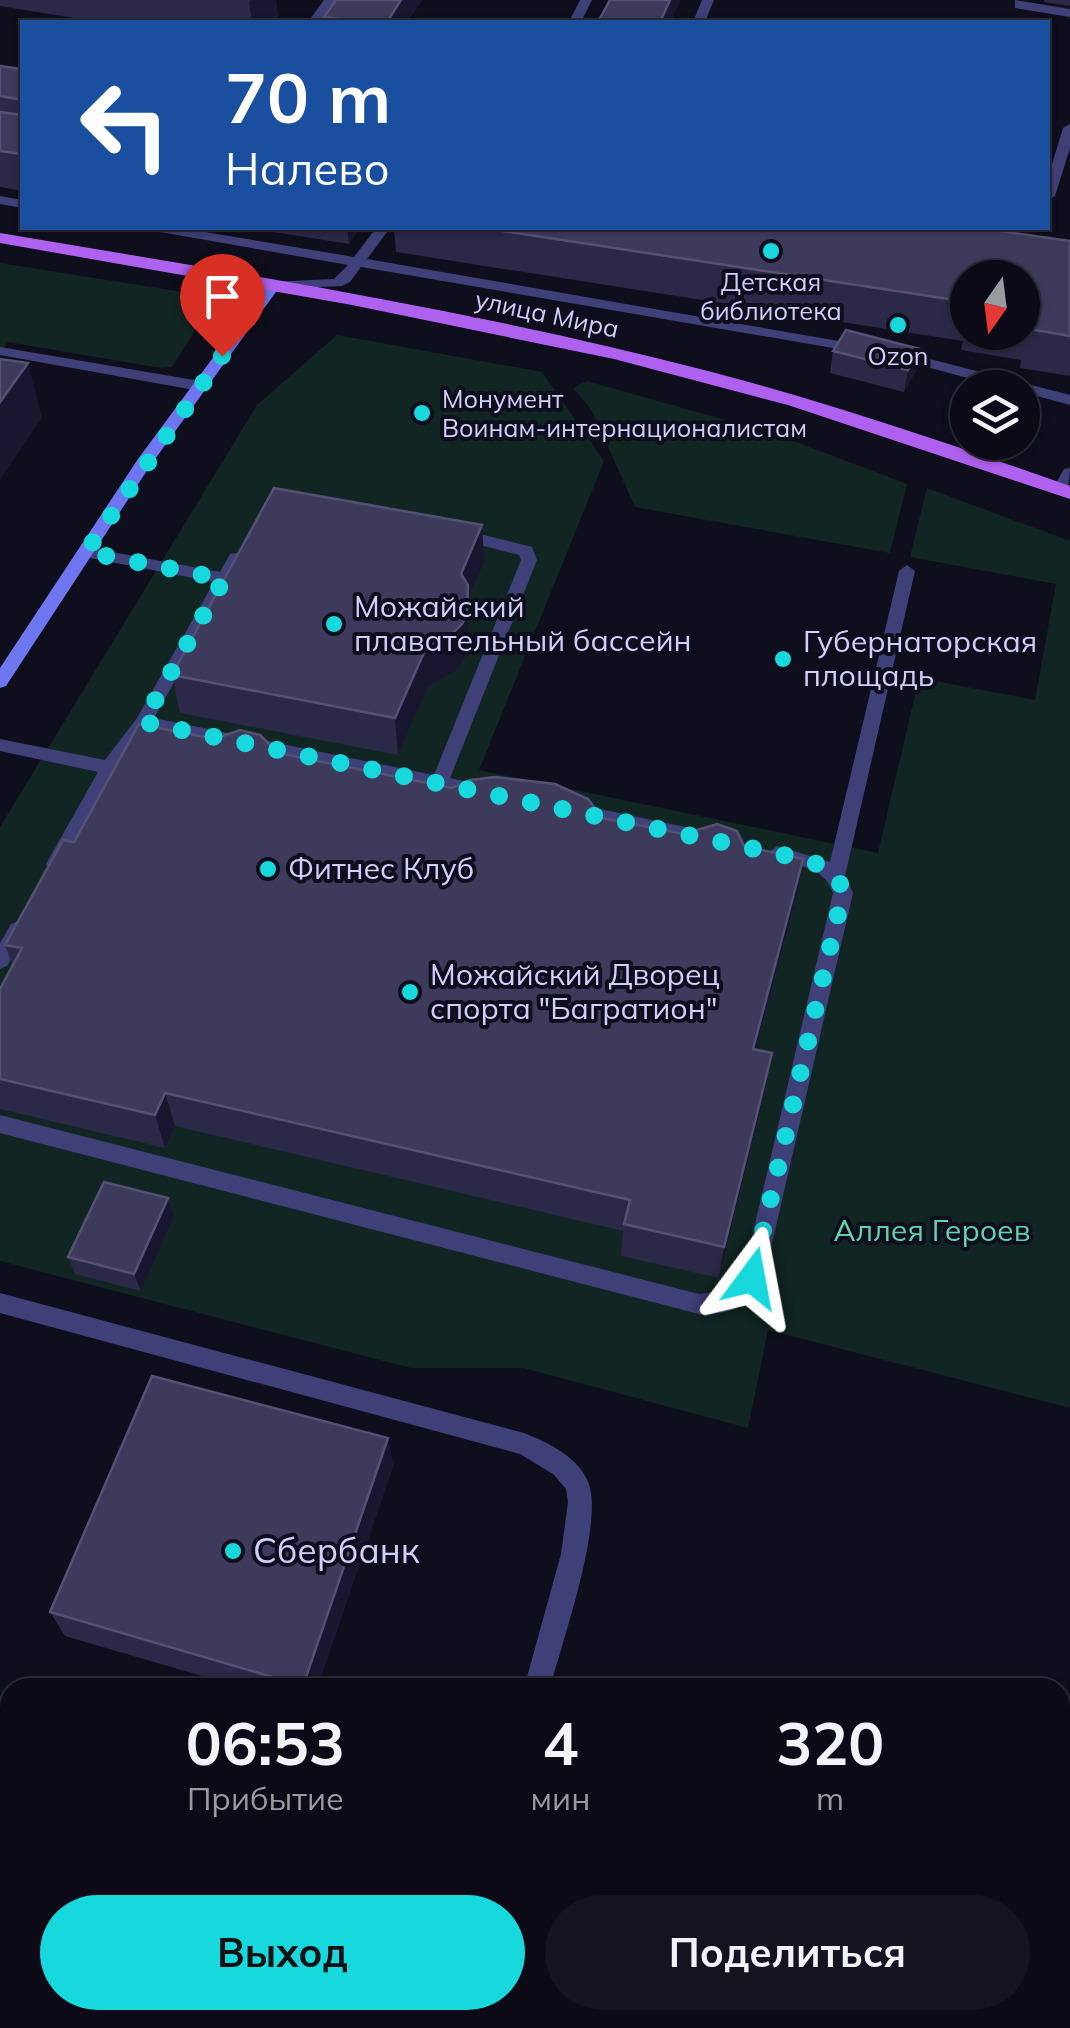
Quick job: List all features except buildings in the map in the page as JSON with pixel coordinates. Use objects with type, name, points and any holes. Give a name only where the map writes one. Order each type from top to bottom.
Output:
[{"type":"main road","name":"улица Мира","points":[[0,238],[274,284],[528,334],[699,375],[1067,485]]},
{"type":"street","points":[[1021,0],[1019,5],[1070,13]]},
{"type":"street","points":[[1050,190],[1070,128]]},
{"type":"street","points":[[172,230],[916,358],[1070,400]]},
{"type":"street","points":[[0,682],[200,386],[274,284],[337,283],[382,230]]},
{"type":"street","points":[[0,351],[200,386]]},
{"type":"street","points":[[439,530],[512,544],[526,551],[529,560],[440,782]]},
{"type":"street","points":[[46,881],[110,768],[143,722],[243,546]]},
{"type":"street","points":[[86,552],[224,579]]},
{"type":"street","points":[[836,876],[908,571]]},
{"type":"street","points":[[143,722],[497,794]]},
{"type":"street","points":[[0,745],[110,768]]},
{"type":"street","points":[[555,806],[727,843]]},
{"type":"street","points":[[0,1124],[680,1299],[723,1305],[744,1296],[752,1278],[843,893],[836,876],[816,863],[765,851]]},
{"type":"street","points":[[0,961],[28,913]]},
{"type":"street","points":[[0,1304],[524,1444],[562,1464],[579,1489],[577,1530],[540,1678]]},
{"type":"green space","points":[[0,263],[202,295],[209,308],[172,367],[8,342],[0,353]]},
{"type":"green space","name":"Аллея Героев","points":[[337,335],[542,372],[604,461],[479,770],[878,853],[919,678],[1035,700],[1056,584],[910,557],[927,488],[1070,541],[1070,1408],[768,1330],[748,1428],[524,1368],[411,1368],[0,1261],[0,827],[257,405]]},
{"type":"green space","points":[[587,381],[775,434],[907,484],[890,553],[635,507],[591,409],[573,388]]},
{"type":"place","name":"Детская библиотека","points":[[771,251]]},
{"type":"place","name":"Ozon","points":[[898,325]]},
{"type":"place","name":"Монумент Воинам-интернационалистам","points":[[422,413]]},
{"type":"place","name":"Можайский плавательный бассейн","points":[[334,624]]},
{"type":"place","name":"Губернаторская площадь","points":[[783,659]]},
{"type":"place","name":"Фитнес Клуб","points":[[268,869]]},
{"type":"place","name":"Можайский Дворец спорта \"Багратион\"","points":[[410,992]]},
{"type":"place","name":"Сбербанк","points":[[233,1551]]},
{"type":"route","points":[[222,356],[144,463],[86,552],[224,579],[143,722],[784,855],[831,870],[841,882],[843,893],[752,1278]]}]
